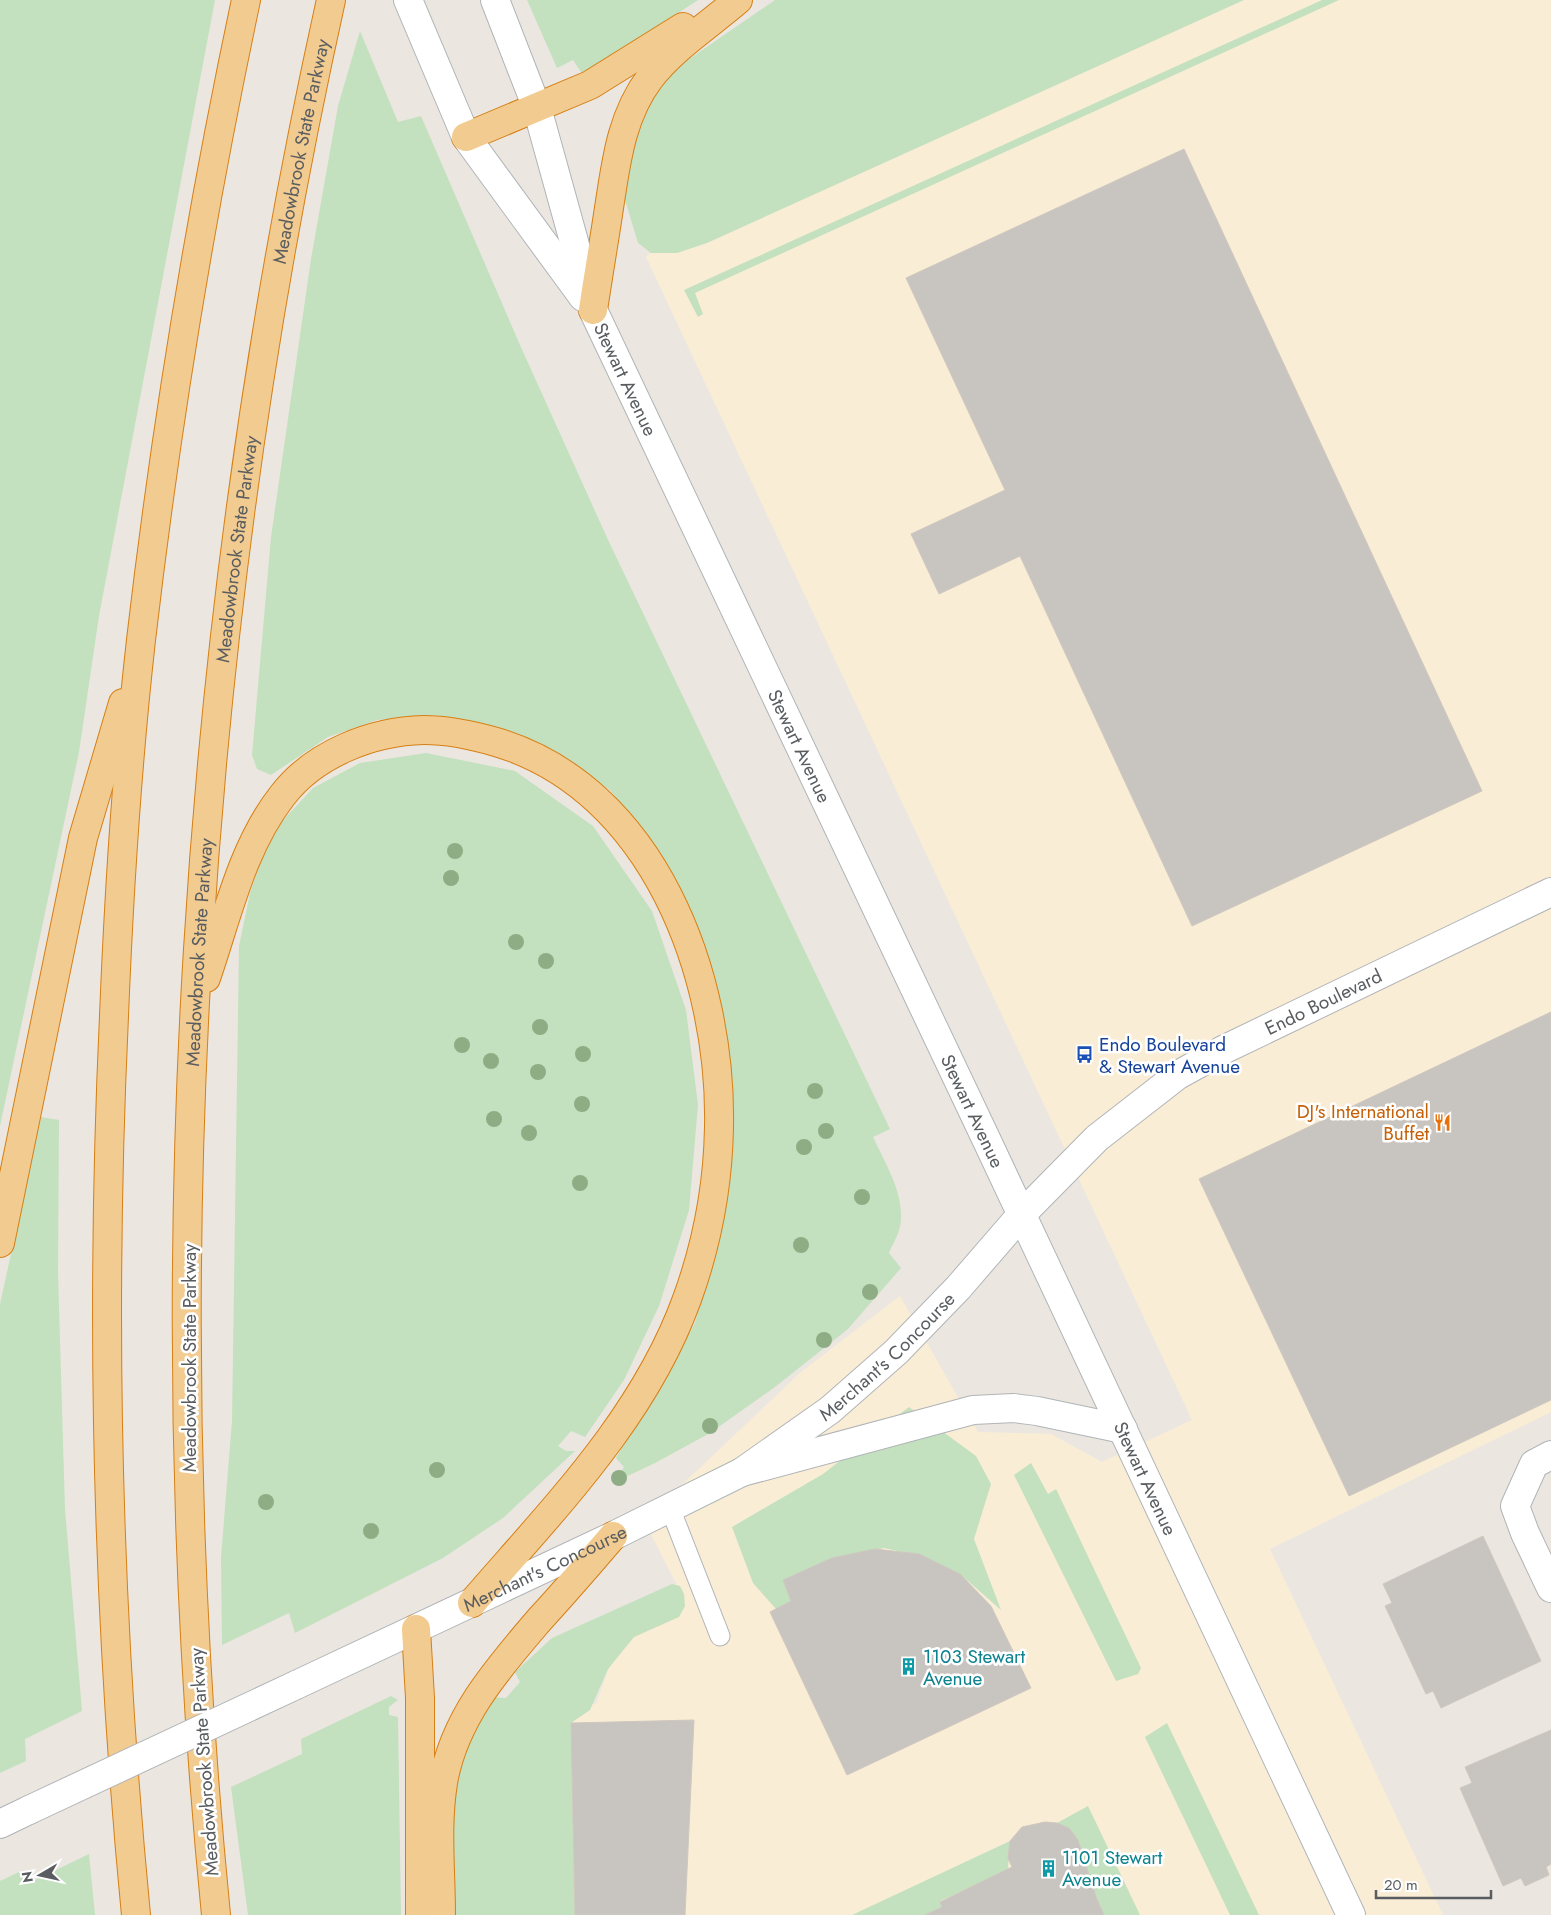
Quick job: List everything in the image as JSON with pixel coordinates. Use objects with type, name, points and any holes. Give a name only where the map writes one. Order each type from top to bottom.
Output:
[{"type":"highway","points":[[136,1915],[128,1831],[118,1680],[108,1444],[109,1132],[117,935],[141,642],[182,340],[204,205],[246,0]]},
{"type":"highway","name":"Meadowbrook State Parkway","points":[[216,1915],[195,1663],[191,1533],[188,1261],[195,1010],[212,761],[226,618],[242,497],[284,233],[331,0]]},
{"type":"highway","points":[[466,138],[590,85],[730,0]]},
{"type":"highway","points":[[593,310],[618,150],[626,123],[636,100],[649,79],[665,61],[738,0]]},
{"type":"highway","points":[[0,1243],[83,838],[141,642]]},
{"type":"highway","points":[[195,1010],[257,833],[270,813],[299,777],[316,765],[353,745],[381,737],[417,730],[465,733],[514,747],[560,769],[583,786],[623,825],[641,850],[671,902],[704,992],[718,1092],[719,1126],[713,1198],[698,1265],[674,1333],[658,1365],[626,1417],[600,1453],[472,1603]]},
{"type":"highway","points":[[441,1915],[440,1809],[443,1782],[456,1737],[476,1699],[501,1665],[613,1536]]},
{"type":"highway","points":[[416,1629],[420,1698],[420,1915]]},
{"type":"main road","name":"Stewart Avenue","points":[[408,0],[466,138],[593,310]]},
{"type":"main road","name":"Stewart Avenue","points":[[495,0],[537,108],[593,310],[1022,1214],[1351,1915]]},
{"type":"main road","name":"Endo Boulevard","points":[[1022,1214],[1097,1138],[1178,1075],[1225,1049],[1551,892]]},
{"type":"main road","name":"Merchant's Concourse","points":[[0,1824],[472,1603],[742,1472],[830,1410],[896,1352],[952,1295],[1022,1214]]},
{"type":"main road","points":[[742,1472],[973,1410],[1014,1408],[1123,1429]]},
{"type":"main road","points":[[1551,1456],[1534,1464],[1514,1506],[1551,1588]]},
{"type":"lane","points":[[670,1508],[720,1636]]},
{"type":"shaded area","points":[[918,0],[1551,0],[1551,1412],[1270,1549],[1443,1915],[558,1915],[553,1714],[576,1704],[596,1704],[611,1662],[679,1589],[644,1521],[801,1372],[900,1296],[978,1432],[1051,1434],[1102,1462],[1192,1420],[646,257],[891,43]]},
{"type":"green space","points":[[0,0],[215,0],[99,616],[79,752],[0,1126]]},
{"type":"green space","points":[[527,0],[698,0],[583,75],[573,60],[557,68]]},
{"type":"green space","points":[[775,0],[1244,0],[707,243],[677,253],[651,253],[638,243],[625,200],[627,153],[647,99],[679,66]]},
{"type":"green space","points":[[1322,0],[1339,0],[695,293],[703,314],[698,317],[684,290]]},
{"type":"green space","points":[[360,31],[398,122],[421,116],[520,345],[609,542],[890,1129],[873,1137],[898,1192],[901,1215],[900,1227],[889,1253],[901,1268],[848,1329],[775,1387],[710,1433],[615,1482],[624,1467],[616,1458],[695,1323],[725,1215],[729,1133],[726,1035],[702,942],[659,853],[610,790],[545,749],[499,727],[434,715],[377,720],[328,737],[271,775],[257,769],[252,755],[271,537],[311,259],[338,106]]},
{"type":"green space","points":[[426,753],[515,771],[593,826],[652,911],[686,1010],[698,1105],[689,1210],[659,1306],[624,1380],[585,1437],[571,1431],[558,1446],[566,1451],[575,1451],[503,1518],[443,1558],[295,1633],[289,1613],[222,1645],[221,1557],[232,1421],[239,946],[250,893],[271,833],[313,788],[360,763]]},
{"type":"green space","points":[[41,1117],[59,1120],[58,1272],[65,1509],[82,1711],[25,1739],[26,1761],[0,1773],[0,1304]]},
{"type":"green space","points":[[909,1407],[976,1456],[991,1484],[974,1539],[1001,1610],[960,1574],[924,1557],[884,1548],[832,1558],[783,1580],[791,1601],[776,1609],[753,1583],[732,1527],[823,1474]]},
{"type":"green space","points":[[1031,1463],[1048,1494],[1056,1489],[1141,1668],[1138,1674],[1116,1681],[1014,1475]]},
{"type":"green space","points":[[672,1584],[680,1586],[684,1594],[685,1606],[679,1617],[634,1637],[608,1669],[590,1710],[571,1723],[575,1915],[449,1915],[454,1772],[490,1697],[506,1698],[520,1682],[515,1672],[552,1638]]},
{"type":"green space","points":[[391,1696],[398,1700],[389,1707],[389,1715],[398,1717],[401,1915],[248,1915],[231,1787],[302,1754],[301,1739]]},
{"type":"green space","points":[[1167,1723],[1259,1915],[1230,1915],[1145,1737]]},
{"type":"green space","points":[[1088,1806],[1140,1915],[1104,1915],[1096,1897],[1078,1840],[1069,1828],[1057,1823]]},
{"type":"green space","points":[[1010,1841],[1008,1870],[940,1901],[942,1907],[925,1915],[852,1915]]},
{"type":"green space","points":[[89,1854],[95,1915],[0,1915],[0,1881],[19,1872],[27,1884]]},
{"type":"building","points":[[1184,149],[1482,791],[1192,926],[1020,556],[939,594],[911,534],[1005,490],[906,278]]},
{"type":"building","points":[[1551,1012],[1551,1400],[1349,1496],[1199,1179]]},
{"type":"building","points":[[1483,1536],[1541,1661],[1441,1708],[1433,1691],[1426,1694],[1385,1606],[1392,1603],[1383,1584]]},
{"type":"building","name":"1103 Stewart Avenue","points":[[875,1549],[919,1554],[960,1574],[991,1606],[1031,1688],[847,1775],[770,1612],[791,1601],[783,1580],[832,1558]]},
{"type":"building","points":[[694,1720],[685,1915],[575,1915],[571,1723]]},
{"type":"building","points":[[1551,1730],[1551,1864],[1546,1867],[1549,1875],[1525,1886],[1521,1878],[1503,1886],[1460,1788],[1472,1783],[1465,1767]]},
{"type":"building","name":"1101 Stewart Avenue","points":[[1045,1822],[1057,1823],[1069,1828],[1078,1840],[1096,1897],[1104,1915],[925,1915],[942,1907],[940,1902],[1012,1867],[1008,1858],[1010,1841],[1022,1827]]},
{"type":"place","name":"Endo Boulevard & Stewart Avenue","points":[[1085,1055]]},
{"type":"place","name":"DJ's International Buffet","points":[[1443,1122]]},
{"type":"place","name":"1103 Stewart Avenue","points":[[909,1667]]},
{"type":"place","name":"1101 Stewart Avenue","points":[[1048,1868]]}]
